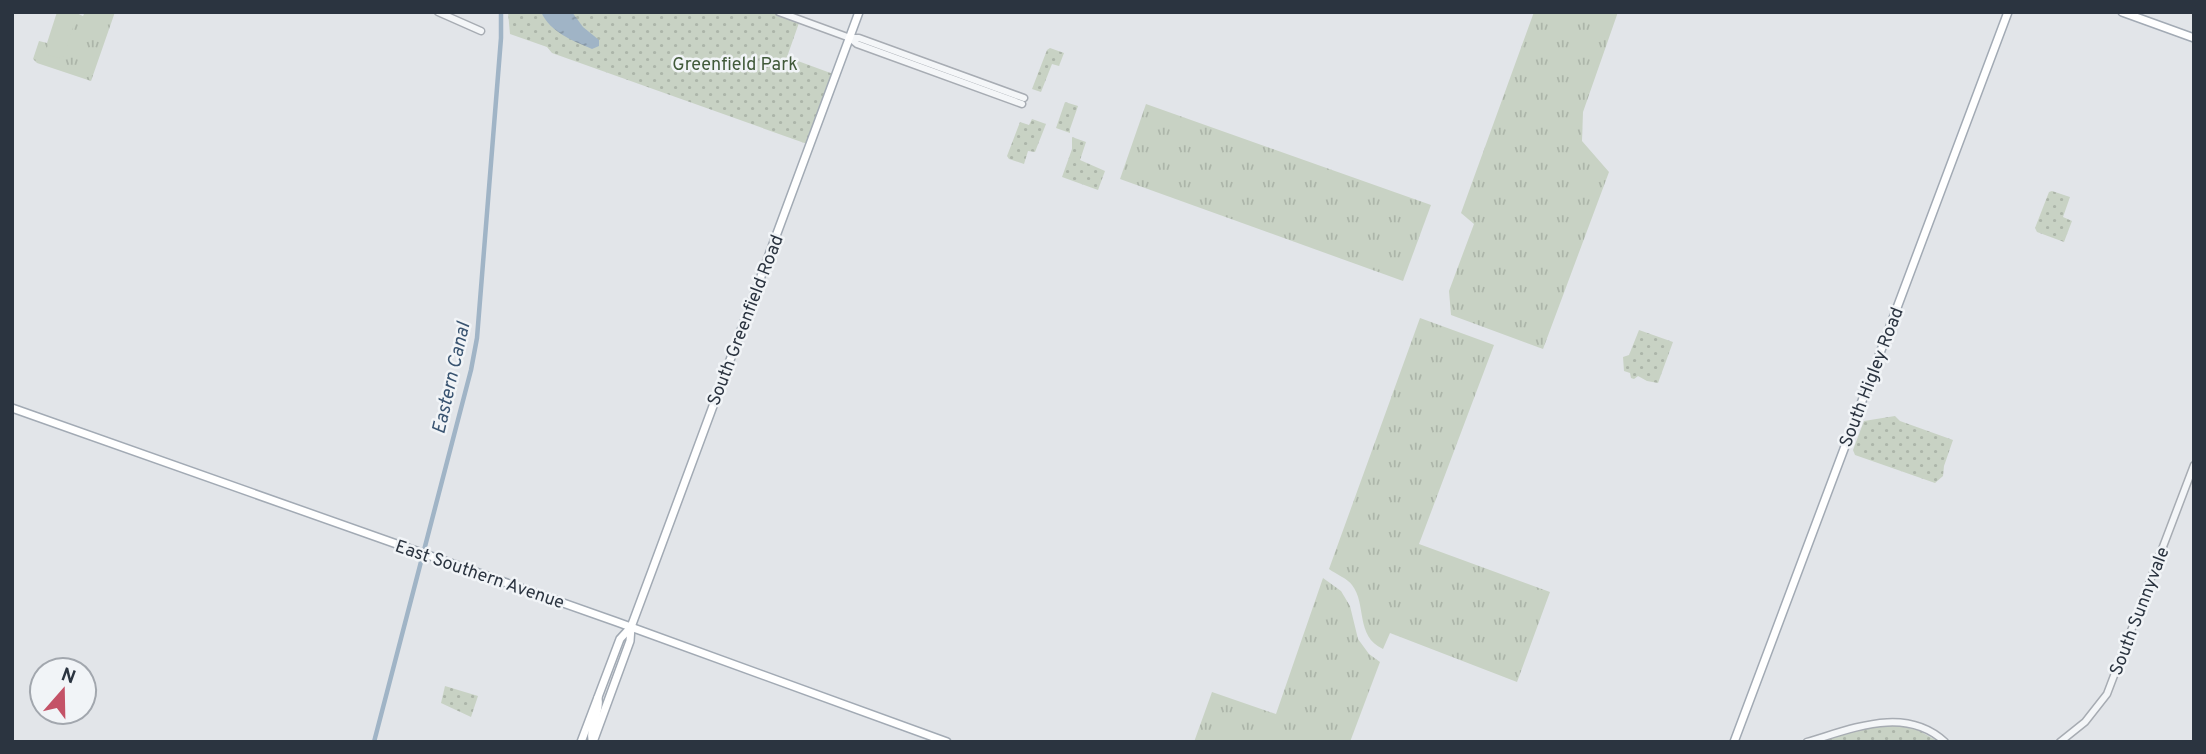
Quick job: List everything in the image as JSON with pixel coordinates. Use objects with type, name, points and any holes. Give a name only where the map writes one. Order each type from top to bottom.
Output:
[{"type":"main road","name":"South Greenfield Road","points":[[593,741],[630,641],[631,627],[859,12]]},
{"type":"main road","name":"South Higley Road","points":[[1735,740],[2008,12]]},
{"type":"main road","points":[[2122,12],[2194,37]]},
{"type":"main road","name":"East Southern Avenue","points":[[12,408],[947,742]]},
{"type":"main road","name":"South Greenfield Road","points":[[581,742],[620,639],[631,627]]},
{"type":"main road","points":[[593,741],[591,732],[599,710],[598,697]]},
{"type":"street","points":[[438,12],[481,31]]},
{"type":"street","points":[[779,12],[850,38],[857,44],[1023,101]]},
{"type":"street","name":"South Sunnyvale","points":[[2060,742],[2085,723],[2107,694],[2194,465]]},
{"type":"street","points":[[1807,742],[1875,723],[1894,721],[1912,723],[1945,742]]},
{"type":"street","points":[[1735,740],[1744,742]]},
{"type":"green space","points":[[57,12],[74,12],[83,16],[85,12],[115,12],[91,81],[37,63],[33,59],[39,41],[47,43]]},
{"type":"green space","points":[[58,12],[77,15],[63,59],[45,54]]},
{"type":"green space","name":"Greenfield Park","points":[[508,12],[779,12],[800,20],[787,57],[836,75],[810,145],[552,53],[547,47],[510,34]]},
{"type":"green space","points":[[1534,12],[1618,12],[1583,112],[1582,141],[1609,172],[1543,349],[1451,315],[1449,291],[1474,224],[1461,213]]},
{"type":"green space","points":[[1050,48],[1064,53],[1059,66],[1052,64],[1041,92],[1032,89]]},
{"type":"green space","points":[[1065,102],[1078,106],[1070,133],[1056,128]]},
{"type":"green space","points":[[1146,104],[1431,205],[1403,281],[1120,179]]},
{"type":"green space","points":[[1032,119],[1046,124],[1035,152],[1028,151],[1024,164],[1009,159],[1007,156],[1020,122],[1029,125]]},
{"type":"green space","points":[[1072,137],[1086,142],[1080,160],[1105,171],[1098,190],[1062,177],[1072,149]]},
{"type":"green space","points":[[2049,192],[2070,197],[2063,217],[2072,221],[2064,242],[2037,232],[2035,228]]},
{"type":"green space","points":[[1420,318],[1494,345],[1419,544],[1550,592],[1517,682],[1390,633],[1383,649],[1368,636],[1352,585],[1329,569]]},
{"type":"green space","points":[[1639,330],[1673,342],[1658,383],[1638,376],[1631,378],[1630,373],[1624,371],[1623,357],[1629,355]]},
{"type":"green space","points":[[1895,416],[1900,421],[1953,440],[1943,476],[1935,483],[1855,455],[1853,450],[1864,421]]},
{"type":"green space","points":[[1323,578],[1341,591],[1350,606],[1358,639],[1369,654],[1380,662],[1350,742],[1194,742],[1212,692],[1276,714]]},
{"type":"green space","points":[[445,686],[478,696],[471,717],[441,703]]},
{"type":"green space","points":[[1892,724],[1918,730],[1939,742],[1819,742],[1876,725]]},
{"type":"water","points":[[541,12],[572,12],[583,27],[599,40],[599,46],[592,49],[563,35],[550,25]]},
{"type":"waterway","name":"Eastern Canal","points":[[374,742],[477,338],[501,12]]}]
